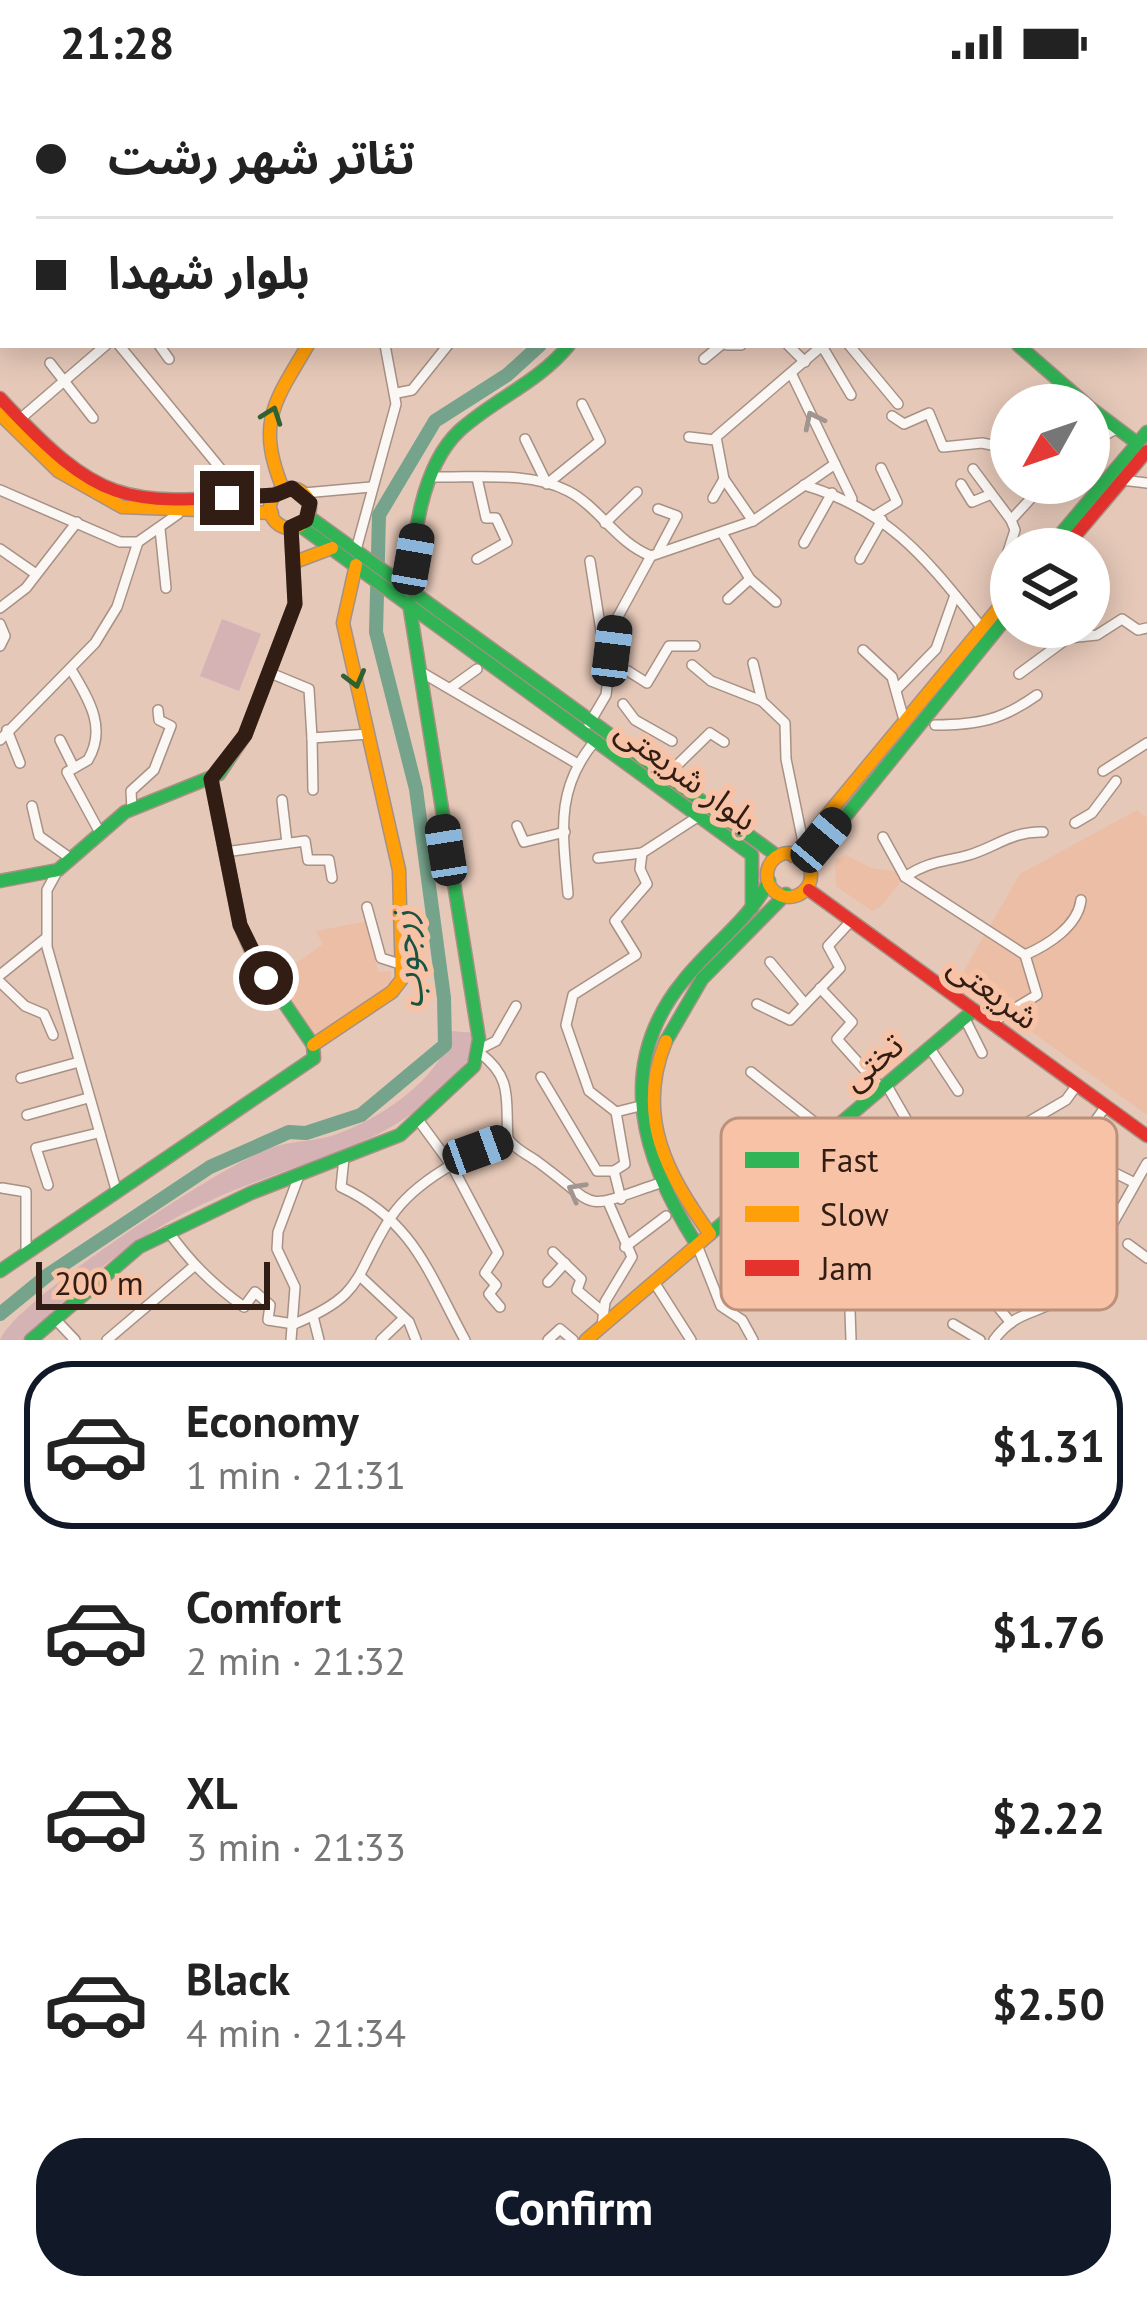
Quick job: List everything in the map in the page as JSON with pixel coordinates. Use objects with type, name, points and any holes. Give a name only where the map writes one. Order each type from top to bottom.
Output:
[{"type":"main road","points":[[272,513],[279,492],[265,432],[271,409],[306,348]]},
{"type":"main road","points":[[422,696],[405,632],[407,596],[443,448],[455,434],[520,394],[566,348]]},
{"type":"main road","points":[[1021,348],[1063,384]]},
{"type":"main road","points":[[0,398],[16,423],[80,492],[148,513],[272,513],[300,523]]},
{"type":"main road","points":[[0,414],[64,465],[117,494],[158,502],[304,493],[295,604],[245,735],[211,779],[132,809],[99,831],[58,870],[38,878],[0,881]]},
{"type":"main road","points":[[1110,424],[1141,446]]},
{"type":"main road","points":[[1082,528],[1122,480],[1141,446]]},
{"type":"main road","points":[[1067,528],[1141,446]]},
{"type":"main road","name":"بلوار شریعتی","points":[[300,523],[332,548],[359,559]]},
{"type":"main road","name":"بلوار شریعتی","points":[[300,523],[359,559],[699,816],[750,848],[776,855]]},
{"type":"main road","points":[[295,562],[332,548]]},
{"type":"main road","points":[[313,1045],[398,987],[403,965],[399,869],[343,622],[359,559],[394,578],[413,559]]},
{"type":"main road","name":"بلوار شریعتی","points":[[394,578],[407,596],[664,778],[750,848]]},
{"type":"main road","points":[[31,1340],[139,1247],[418,1121],[463,1078],[480,1051],[407,596]]},
{"type":"main road","points":[[793,856],[990,619]]},
{"type":"main road","points":[[806,865],[990,638]]},
{"type":"main road","points":[[0,1271],[314,1058],[313,1045],[254,960],[240,925],[211,779]]},
{"type":"main road","points":[[750,848],[752,908]]},
{"type":"main road","points":[[697,1245],[657,1184],[640,1106],[641,1063],[661,1012],[752,908],[769,881],[767,863],[776,855],[793,856],[806,865],[813,880],[809,890],[797,897],[769,881]]},
{"type":"main road","name":"شریعتی","points":[[809,890],[969,1014],[992,1023],[1147,1136]]},
{"type":"main road","points":[[710,1234],[670,1177],[655,1136],[653,1087],[660,1050],[678,1010],[703,979],[786,894]]},
{"type":"main road","name":"تختی","points":[[846,1118],[969,1014]]},
{"type":"main road","points":[[680,1221],[692,1221],[693,1210]]},
{"type":"main road","name":"تختی","points":[[595,1331],[721,1225]]},
{"type":"main road","points":[[42,1340],[52,1323]]},
{"type":"street","points":[[16,423],[102,348]]},
{"type":"street","points":[[122,348],[243,496]]},
{"type":"street","points":[[161,348],[169,358]]},
{"type":"street","points":[[359,559],[371,487],[397,392],[386,348]]},
{"type":"street","points":[[397,392],[412,390],[446,348]]},
{"type":"street","points":[[704,359],[720,348]]},
{"type":"street","points":[[791,348],[805,362]]},
{"type":"street","points":[[689,437],[716,440],[820,348]]},
{"type":"street","points":[[823,348],[850,395]]},
{"type":"street","points":[[851,348],[898,404]]},
{"type":"street","points":[[50,364],[93,418]]},
{"type":"street","points":[[792,375],[852,499]]},
{"type":"street","points":[[547,484],[600,442],[582,404]]},
{"type":"street","points":[[892,416],[913,424],[929,413],[943,447],[990,445]]},
{"type":"street","points":[[1110,432],[1116,429]]},
{"type":"street","points":[[525,439],[547,484]]},
{"type":"street","points":[[716,440],[724,479],[753,521]]},
{"type":"street","points":[[434,477],[547,484],[570,491],[605,523],[655,553],[753,521],[835,464]]},
{"type":"street","points":[[860,559],[879,517],[897,502],[881,468]]},
{"type":"street","points":[[973,469],[1015,528]]},
{"type":"street","points":[[477,478],[486,518],[496,518],[507,542],[477,559]]},
{"type":"street","points":[[713,498],[724,479]]},
{"type":"street","points":[[1122,480],[1147,483]]},
{"type":"street","points":[[227,498],[230,482]]},
{"type":"street","points":[[961,484],[972,502],[989,495]]},
{"type":"street","points":[[804,485],[852,499],[879,517],[982,628]]},
{"type":"street","points":[[304,493],[371,487]]},
{"type":"street","points":[[0,490],[120,542],[139,542],[179,513]]},
{"type":"street","points":[[605,523],[637,492]]},
{"type":"street","points":[[804,544],[832,493]]},
{"type":"street","points":[[1011,520],[1026,504]]},
{"type":"street","points":[[589,724],[606,695],[615,627],[677,516],[658,509]]},
{"type":"street","points":[[0,608],[36,574],[77,522]]},
{"type":"street","points":[[160,529],[166,588]]},
{"type":"street","points":[[722,533],[750,579],[776,602]]},
{"type":"street","points":[[20,763],[3,733],[73,671],[117,607],[139,542]]},
{"type":"street","points":[[0,549],[36,574]]},
{"type":"street","points":[[590,562],[602,631],[615,627]]},
{"type":"street","points":[[728,599],[750,579]]},
{"type":"street","points":[[896,690],[936,649],[955,595]]},
{"type":"street","points":[[1019,674],[1068,638],[1097,635],[1126,618],[1138,630],[1147,628]]},
{"type":"street","points":[[0,623],[4,637],[0,646]]},
{"type":"street","points":[[609,670],[628,671],[647,683],[669,646],[695,646]]},
{"type":"street","points":[[863,650],[892,677],[904,721]]},
{"type":"street","points":[[752,663],[762,701]]},
{"type":"street","points":[[692,664],[711,681],[762,701],[785,723],[786,758],[803,842]]},
{"type":"street","points":[[452,687],[477,669]]},
{"type":"street","points":[[70,770],[88,760],[97,733],[95,714],[73,671]]},
{"type":"street","points":[[419,671],[576,763]]},
{"type":"street","points":[[268,672],[309,689],[313,790]]},
{"type":"street","points":[[935,725],[976,725],[1006,717],[1037,695]]},
{"type":"street","points":[[623,704],[634,720],[672,741]]},
{"type":"street","points":[[6,705],[17,719]]},
{"type":"street","points":[[132,809],[131,791],[154,770],[171,726],[159,720],[158,710]]},
{"type":"street","points":[[617,745],[634,720]]},
{"type":"street","points":[[664,778],[710,733],[724,742]]},
{"type":"street","points":[[311,738],[370,734]]},
{"type":"street","points":[[59,740],[99,831]]},
{"type":"street","points":[[568,894],[564,795],[576,763],[595,741]]},
{"type":"street","points":[[1103,771],[1147,742]]},
{"type":"street","points":[[1075,823],[1092,813],[1116,781]]},
{"type":"street","points":[[282,800],[287,843]]},
{"type":"street","points":[[32,806],[39,836],[70,858]]},
{"type":"street","points":[[598,858],[642,853],[699,816]]},
{"type":"street","points":[[517,826],[524,842],[565,832]]},
{"type":"street","points":[[905,877],[922,865],[976,853],[1000,838],[1042,832]]},
{"type":"street","points":[[883,837],[905,877],[1025,955],[1037,995],[992,1023]]},
{"type":"street","points":[[225,852],[304,841],[308,860],[329,860],[332,878]]},
{"type":"street","points":[[541,1077],[597,1171],[614,1172],[625,1164],[616,1112],[591,1095],[566,1022],[572,995],[636,955],[615,921],[647,884],[640,869],[642,853]]},
{"type":"street","points":[[58,870],[46,890],[46,938],[117,1193]]},
{"type":"street","points":[[1025,955],[1061,932],[1075,918],[1081,900]]},
{"type":"street","points":[[367,907],[381,958],[403,965]]},
{"type":"street","points":[[757,1004],[790,1020],[840,968],[828,946],[851,921]]},
{"type":"street","points":[[46,938],[0,978],[25,1006],[44,1014],[53,1035]]},
{"type":"street","points":[[770,962],[805,1004]]},
{"type":"street","points":[[820,988],[852,1022],[837,1039],[884,1086],[904,1118]]},
{"type":"street","points":[[508,1138],[509,1087],[498,1067],[480,1051],[496,1041],[516,1006]]},
{"type":"street","points":[[969,1014],[982,1053]]},
{"type":"street","points":[[929,1047],[958,1091]]},
{"type":"street","points":[[21,1078],[79,1062]]},
{"type":"street","points":[[751,1072],[809,1118]]},
{"type":"street","points":[[1035,1118],[1066,1100],[1077,1085]]},
{"type":"street","points":[[27,1115],[88,1098]]},
{"type":"street","points":[[616,1112],[640,1106]]},
{"type":"street","points":[[1097,1118],[1106,1106]]},
{"type":"street","points":[[418,1121],[452,1166],[498,1253],[485,1273],[496,1285],[489,1294],[500,1307]]},
{"type":"street","points":[[48,1185],[36,1148],[98,1133]]},
{"type":"street","points":[[168,1231],[193,1267],[244,1307],[255,1292],[270,1305],[268,1320],[294,1324],[333,1308],[361,1277],[392,1216],[452,1166],[508,1138]]},
{"type":"street","points":[[508,1138],[572,1193],[609,1204],[657,1184]]},
{"type":"street","points":[[344,1158],[341,1187],[392,1216],[429,1266],[436,1291],[465,1339],[452,1340]]},
{"type":"street","points":[[1117,1216],[1147,1163]]},
{"type":"street","points":[[614,1172],[621,1199]]},
{"type":"street","points":[[291,1340],[295,1287],[283,1261],[278,1232],[300,1173]]},
{"type":"street","points":[[1117,1174],[1135,1183]]},
{"type":"street","points":[[2,1188],[26,1192],[26,1255]]},
{"type":"street","points":[[595,1331],[632,1258],[609,1204]]},
{"type":"street","points":[[625,1247],[666,1216]]},
{"type":"street","points":[[1128,1244],[1147,1258]]},
{"type":"street","points":[[697,1245],[721,1306]]},
{"type":"street","points":[[554,1252],[581,1280],[577,1290],[595,1331]]},
{"type":"street","points":[[548,1282],[565,1263]]},
{"type":"street","points":[[107,1340],[193,1267]]},
{"type":"street","points":[[361,1277],[404,1318],[416,1340]]},
{"type":"street","points":[[654,1282],[692,1340]]},
{"type":"street","points":[[727,1310],[742,1320],[750,1339]]},
{"type":"street","points":[[851,1340],[853,1310]]},
{"type":"street","points":[[1000,1310],[1011,1323]]},
{"type":"street","points":[[994,1340],[1011,1323],[1038,1310]]},
{"type":"street","points":[[314,1316],[319,1340]]},
{"type":"street","points":[[381,1340],[404,1318]]},
{"type":"street","points":[[52,1323],[75,1340]]},
{"type":"street","points":[[953,1324],[980,1340]]},
{"type":"street","points":[[548,1340],[560,1329],[573,1340]]},
{"type":"shaded area","points":[[222,619],[261,634],[239,691],[200,676]]},
{"type":"shaded area","points":[[1137,810],[1147,818],[1147,1115],[959,979],[1020,874]]},
{"type":"shaded area","points":[[846,855],[871,868],[900,872],[903,879],[881,906],[872,911],[836,886],[835,860]]},
{"type":"shaded area","points":[[368,921],[378,972],[391,971],[392,987],[318,1038],[276,978],[323,944],[316,931]]},
{"type":"shaded area","points":[[451,1031],[476,1033],[475,1051],[419,1109],[357,1144],[216,1198],[164,1225],[90,1277],[27,1340],[0,1340],[41,1296],[79,1267],[244,1160],[283,1144],[331,1136],[386,1110],[435,1066]]},
{"type":"waterway","name":"زرجوب","points":[[0,1314],[49,1274],[210,1167],[289,1132],[306,1133],[361,1115],[445,1045],[444,998],[416,789],[376,632],[379,515],[435,421],[507,375],[537,348]]},
{"type":"traffic: fast","points":[[411,590],[421,506],[446,446],[566,348]]},
{"type":"traffic: fast","points":[[1021,348],[1063,384]]},
{"type":"traffic: fast","points":[[1110,423],[1137,443]]},
{"type":"traffic: fast","points":[[1066,528],[1147,432]]},
{"type":"traffic: fast","points":[[308,516],[776,855]]},
{"type":"traffic: fast","points":[[299,525],[752,855],[752,908]]},
{"type":"traffic: fast","points":[[0,881],[58,870],[125,812],[219,774],[245,735],[295,604],[291,527]]},
{"type":"traffic: fast","points":[[31,1340],[139,1247],[251,1193],[400,1135],[474,1066],[479,1039],[409,603]]},
{"type":"traffic: fast","points":[[806,865],[990,638]]},
{"type":"traffic: fast","points":[[211,779],[240,925],[255,960],[313,1045]]},
{"type":"traffic: fast","points":[[697,1245],[650,1146],[642,1079],[648,1046],[684,980],[751,908],[769,881]]},
{"type":"traffic: fast","points":[[666,1041],[702,979],[786,894]]},
{"type":"traffic: fast","points":[[847,1118],[974,1010]]},
{"type":"traffic: fast","points":[[0,1271],[314,1058],[313,1045]]},
{"type":"traffic: fast","points":[[710,1234],[721,1225]]},
{"type":"traffic: slow","points":[[283,489],[270,429],[278,398],[306,348]]},
{"type":"traffic: slow","points":[[0,414],[58,471],[122,507],[272,513]]},
{"type":"traffic: slow","points":[[290,488],[304,494],[310,508],[304,522],[290,528],[276,522],[270,508],[276,494],[290,488]]},
{"type":"traffic: slow","points":[[295,562],[332,548]]},
{"type":"traffic: slow","points":[[313,1045],[392,992],[402,979],[399,870],[343,623],[356,565]]},
{"type":"traffic: slow","points":[[793,856],[990,618]]},
{"type":"traffic: slow","points":[[789,853],[804,860],[811,875],[804,890],[789,897],[774,890],[767,875],[774,860],[789,853]]},
{"type":"traffic: slow","points":[[586,1340],[710,1234],[681,1189],[660,1143],[654,1094],[666,1041]]},
{"type":"traffic: jam","points":[[0,398],[66,462],[121,492],[184,500],[275,495]]},
{"type":"traffic: jam","points":[[1082,528],[1147,451]]},
{"type":"traffic: jam","points":[[809,890],[1147,1136]]},
{"type":"route","points":[[227,498],[275,495],[292,488],[304,493],[310,503],[306,520],[291,527],[295,604],[245,735],[211,779],[240,925],[266,978]]}]
